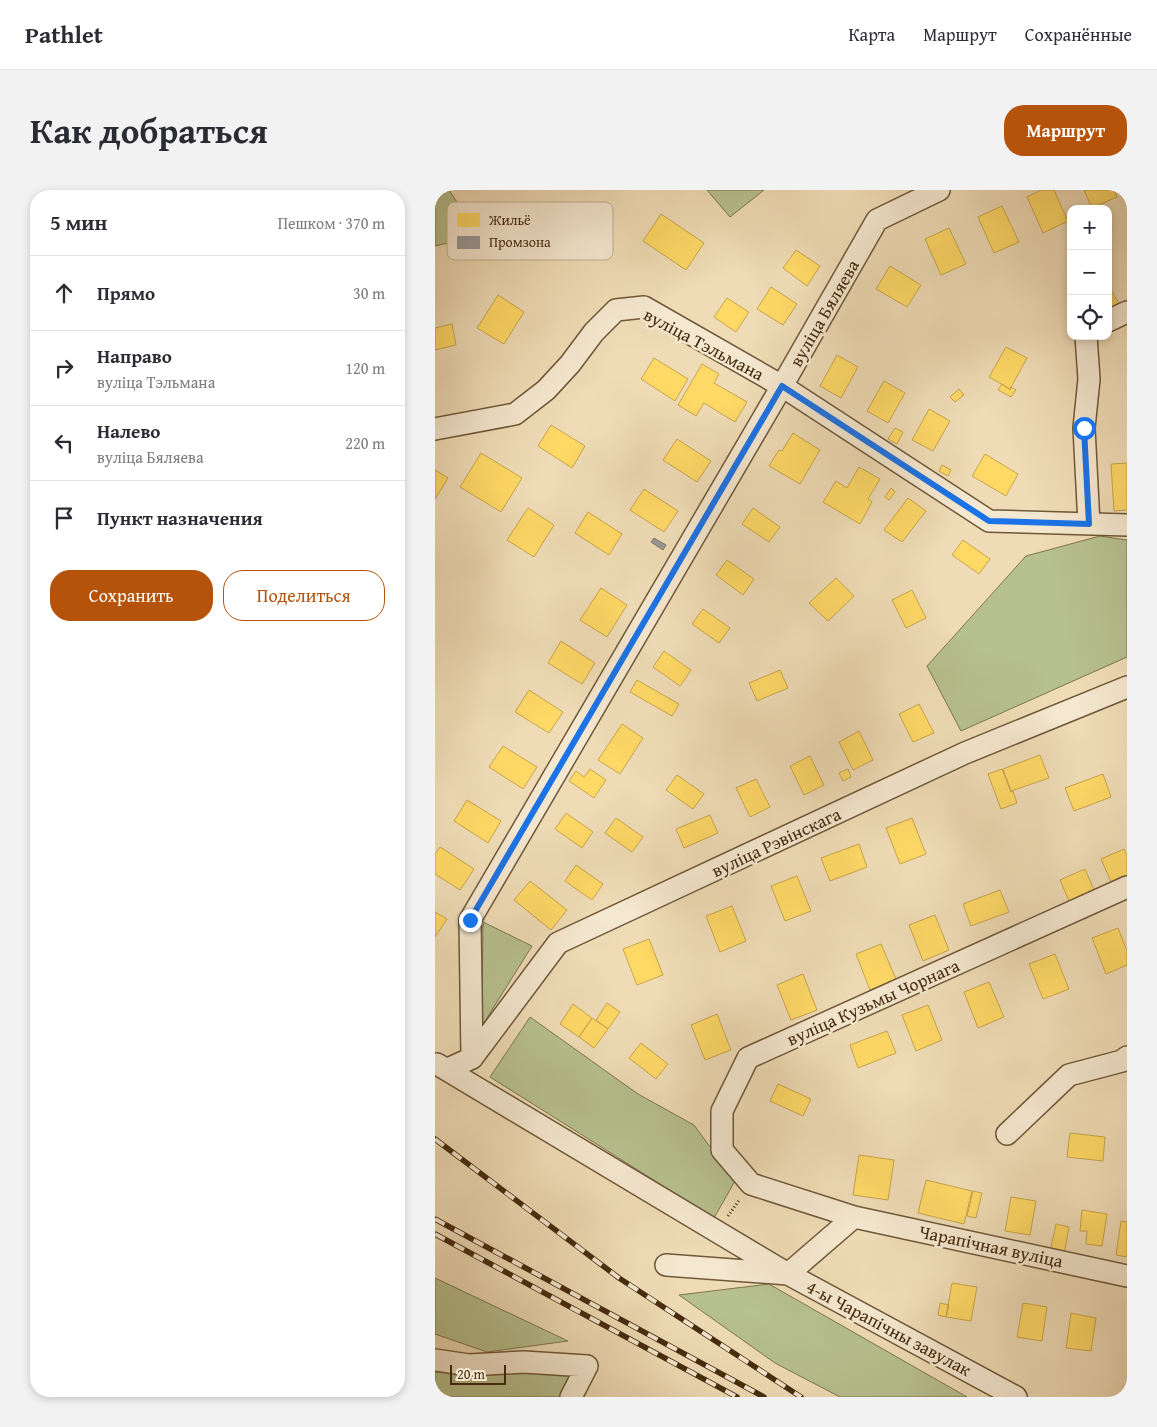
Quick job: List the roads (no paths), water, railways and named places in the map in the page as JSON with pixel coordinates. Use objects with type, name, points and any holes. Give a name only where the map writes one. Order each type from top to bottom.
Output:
[{"type":"street","name":"вуліца Бяляева","points":[[472,1058],[470,920],[877,220],[939,190]]},
{"type":"street","name":"вуліца Тэльмана","points":[[435,429],[515,414],[546,390],[570,364],[593,332],[616,310],[644,307],[782,386],[989,521],[1127,525]]},
{"type":"street","points":[[1112,319],[1127,312]]},
{"type":"street","points":[[1086,340],[1089,379],[1084,428],[1089,524]]},
{"type":"street","name":"вуліца Рэвінскага","points":[[472,1058],[558,944],[965,753],[1127,687]]},
{"type":"street","name":"вуліца Кузьмы Чорнага","points":[[751,1184],[723,1150],[723,1111],[748,1058],[1127,888]]},
{"type":"street","points":[[1007,1134],[1069,1075],[1122,1061],[1127,1057]]},
{"type":"street","points":[[441,1066],[472,1058]]},
{"type":"street","name":"4-ы Чарапічны завулак","points":[[441,1066],[788,1274],[1016,1397]]},
{"type":"street","name":"Чарапічная вуліца","points":[[751,1184],[855,1217],[1127,1276]]},
{"type":"street","points":[[667,1265],[788,1274],[855,1217]]},
{"type":"street","points":[[435,1360],[469,1365],[524,1362],[587,1366],[575,1395]]},
{"type":"railway","points":[[435,1139],[619,1278],[801,1397]]},
{"type":"railway","points":[[435,1219],[764,1397]]},
{"type":"railway","points":[[435,1234],[737,1397]]}]
